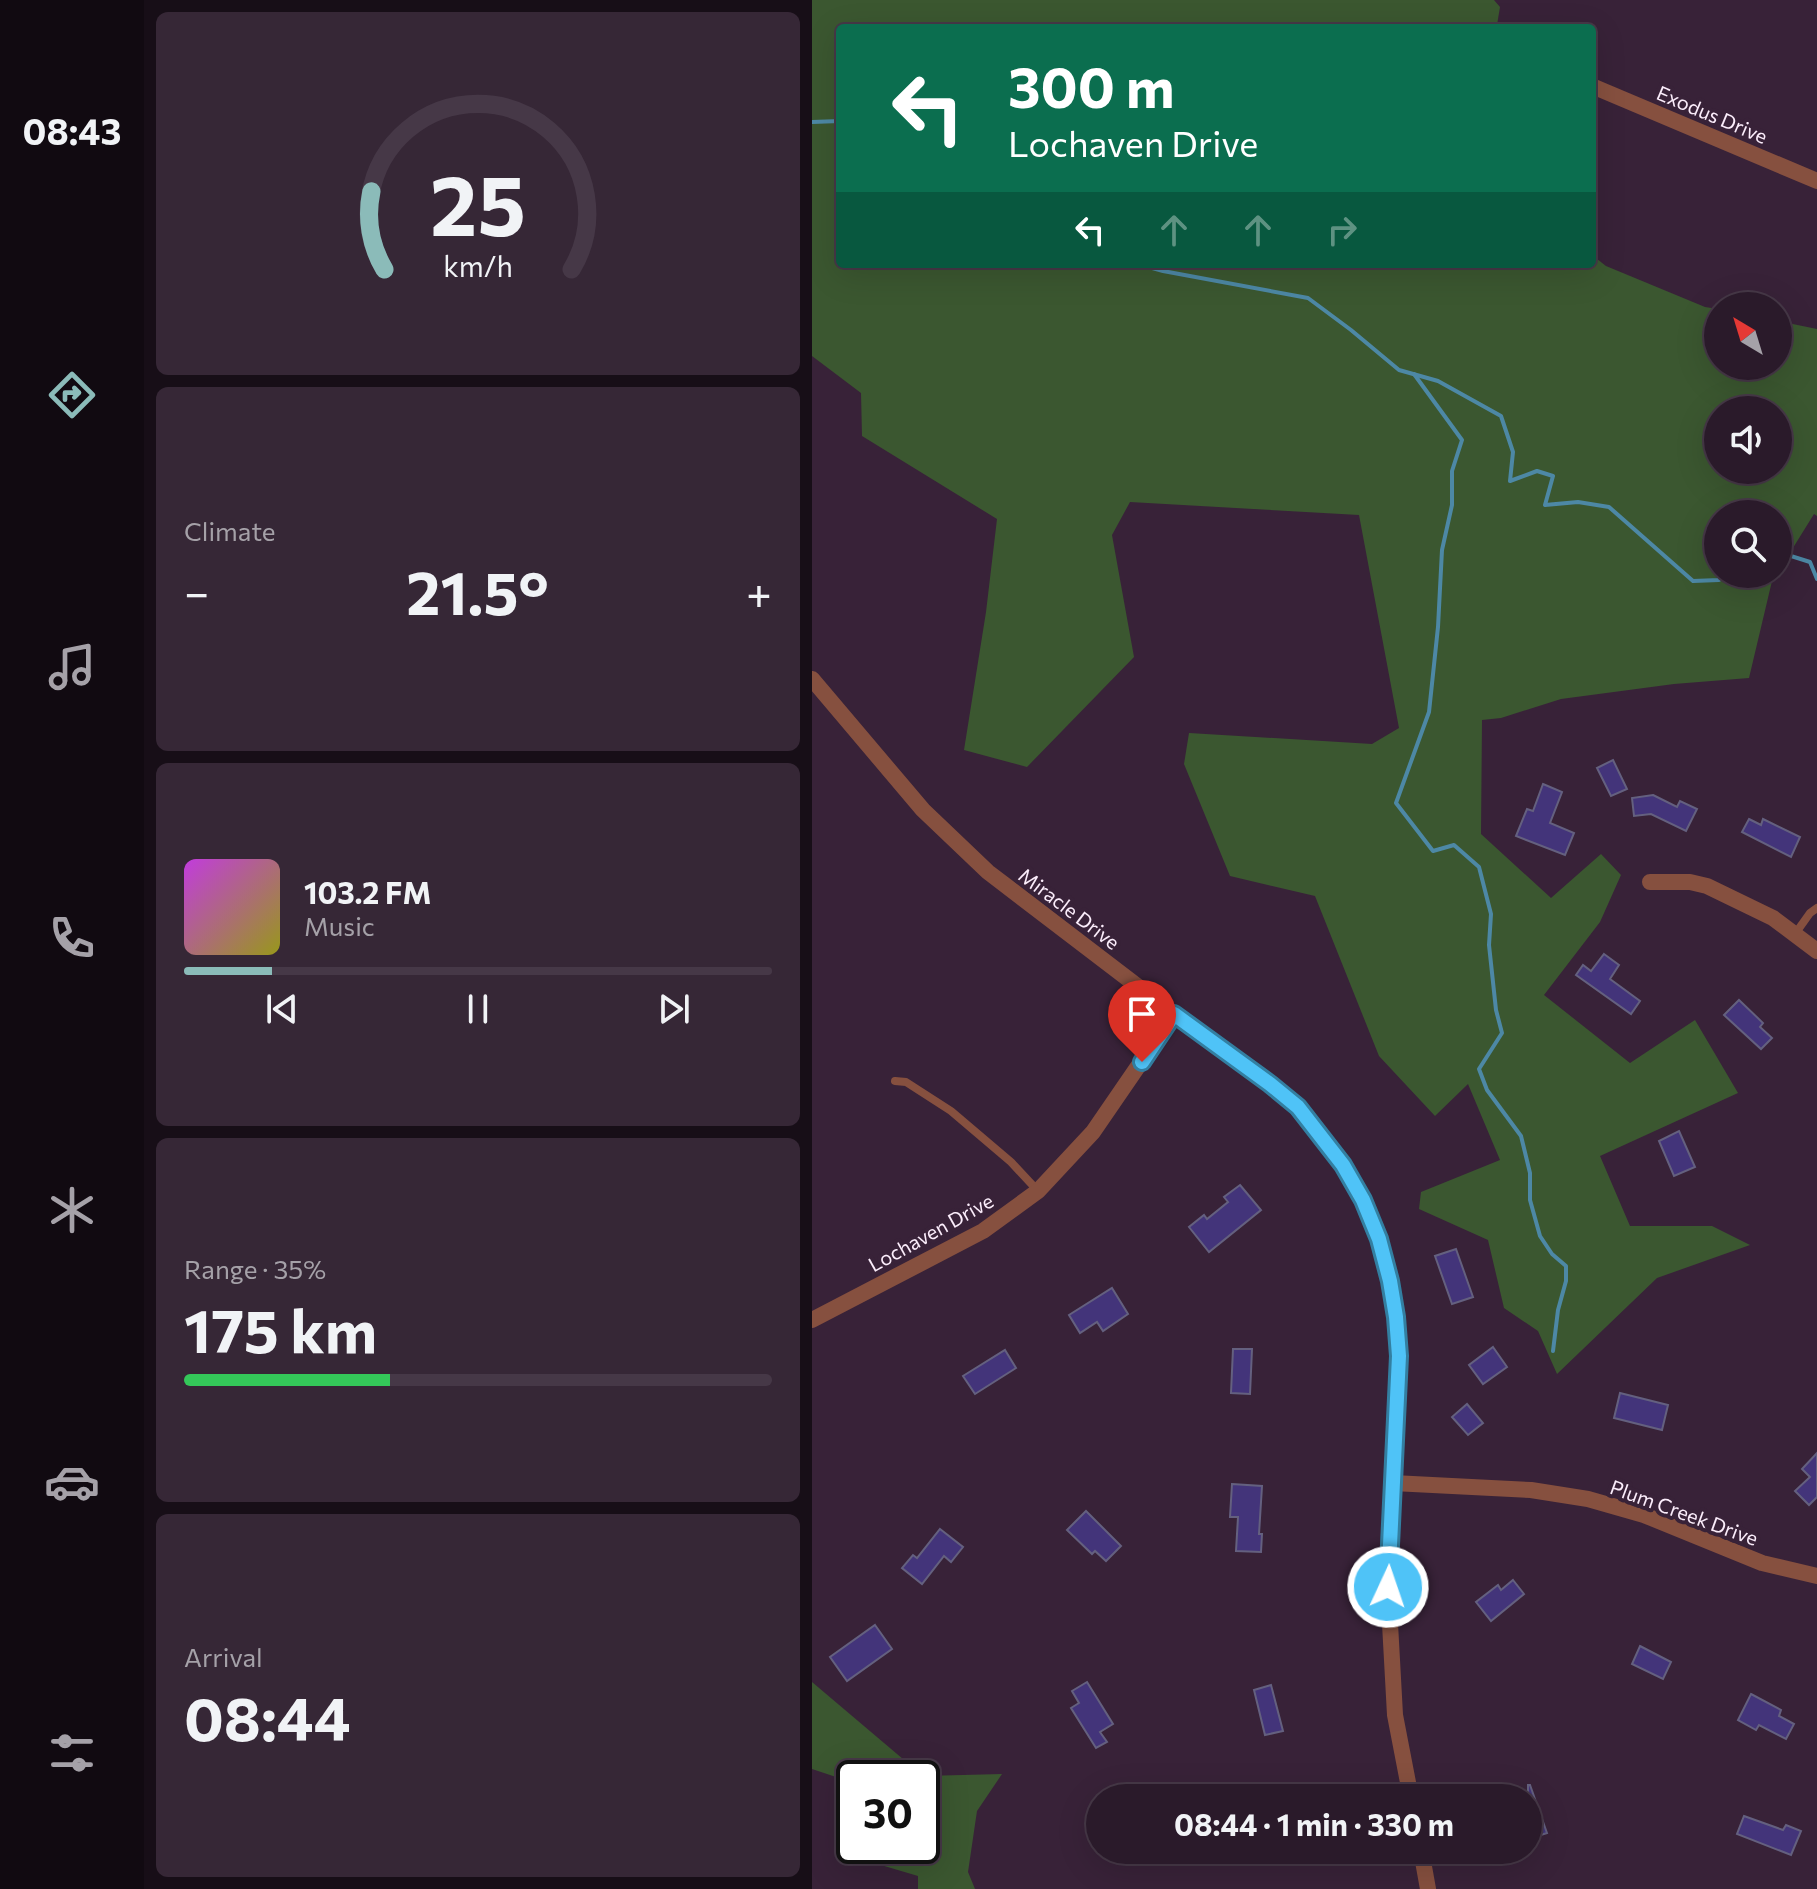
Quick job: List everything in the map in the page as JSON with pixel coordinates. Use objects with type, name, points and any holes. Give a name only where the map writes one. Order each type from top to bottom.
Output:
[{"type":"street","name":"Exodus Drive","points":[[1596,88],[1817,181]]},
{"type":"street","name":"Miracle Drive","points":[[812,679],[923,810],[988,872],[1298,1107],[1343,1165],[1363,1200],[1379,1239],[1396,1317],[1399,1356],[1388,1587],[1395,1715],[1408,1784]]},
{"type":"street","points":[[1650,882],[1690,882],[1707,886],[1773,918],[1817,951]]},
{"type":"street","name":"Lochaven Drive","points":[[812,1320],[983,1231],[1038,1191],[1093,1132],[1174,1014]]},
{"type":"street","name":"Plum Creek Drive","points":[[1393,1483],[1531,1490],[1588,1499],[1644,1515],[1762,1563],[1817,1576]]},
{"type":"street","points":[[1424,1864],[1428,1889]]},
{"type":"lane","points":[[1795,934],[1817,908]]},
{"type":"lane","points":[[895,1081],[906,1082],[951,1111],[1011,1162],[1038,1191]]},
{"type":"green space","points":[[812,0],[1494,0],[1500,7],[1497,24],[836,24],[836,268],[1596,268],[1596,258],[1606,266],[1704,307],[1704,380],[1792,380],[1792,324],[1817,329],[1817,516],[1814,514],[1792,549],[1792,500],[1704,500],[1704,588],[1770,588],[1749,678],[1561,699],[1501,718],[1482,720],[1481,834],[1551,898],[1601,854],[1621,875],[1600,922],[1544,995],[1630,1063],[1695,1020],[1738,1093],[1600,1156],[1630,1226],[1712,1226],[1750,1245],[1657,1278],[1557,1374],[1538,1331],[1504,1308],[1488,1240],[1419,1209],[1421,1192],[1500,1160],[1468,1084],[1435,1116],[1379,1056],[1315,896],[1230,876],[1184,764],[1189,733],[1372,744],[1399,728],[1359,515],[1130,502],[1112,535],[1134,657],[1027,767],[964,750],[997,519],[862,436],[861,393],[812,356]]},
{"type":"green space","points":[[812,1682],[904,1760],[836,1760],[836,1777],[812,1769]]},
{"type":"green space","points":[[1002,1774],[977,1811],[968,1872],[975,1889],[918,1889],[918,1876],[878,1864],[940,1864],[940,1776]]},
{"type":"building","points":[[1613,760],[1627,789],[1611,796],[1597,768]]},
{"type":"building","points":[[1543,784],[1562,792],[1550,823],[1574,833],[1565,855],[1516,836],[1527,809],[1533,811]]},
{"type":"building","points":[[1653,795],[1677,807],[1680,801],[1697,809],[1686,831],[1651,814],[1634,816],[1632,798]]},
{"type":"building","points":[[1749,819],[1761,825],[1763,819],[1800,837],[1791,857],[1742,832]]},
{"type":"building","points":[[1604,954],[1619,965],[1610,979],[1640,1001],[1631,1014],[1576,975],[1583,965],[1591,971]]},
{"type":"building","points":[[1739,1000],[1763,1023],[1760,1027],[1772,1038],[1761,1049],[1724,1015]]},
{"type":"building","points":[[1679,1131],[1695,1167],[1674,1176],[1659,1141]]},
{"type":"building","points":[[1240,1185],[1261,1210],[1209,1252],[1189,1227],[1204,1215],[1207,1219],[1228,1202],[1224,1197]]},
{"type":"building","points":[[1456,1249],[1473,1297],[1452,1304],[1435,1256]]},
{"type":"building","points":[[1112,1288],[1128,1314],[1103,1331],[1097,1322],[1080,1333],[1069,1315]]},
{"type":"building","points":[[1493,1347],[1507,1367],[1483,1384],[1469,1365]]},
{"type":"building","points":[[1233,1349],[1252,1349],[1250,1394],[1231,1393]]},
{"type":"building","points":[[1005,1350],[1016,1368],[975,1394],[963,1376]]},
{"type":"building","points":[[1620,1393],[1668,1405],[1662,1430],[1614,1418]]},
{"type":"building","points":[[1467,1404],[1483,1423],[1468,1435],[1452,1417]]},
{"type":"building","points":[[1817,1453],[1817,1497],[1809,1505],[1795,1491],[1810,1477],[1802,1469]]},
{"type":"building","points":[[1232,1484],[1262,1486],[1261,1552],[1236,1551],[1238,1517],[1230,1517]]},
{"type":"building","points":[[1086,1511],[1121,1546],[1106,1561],[1095,1551],[1092,1554],[1067,1530]]},
{"type":"building","points":[[940,1529],[963,1547],[951,1562],[944,1556],[922,1584],[902,1568],[913,1555],[917,1558]]},
{"type":"building","points":[[1513,1580],[1524,1594],[1491,1621],[1476,1602],[1498,1585],[1501,1590]]},
{"type":"building","points":[[875,1625],[892,1649],[847,1681],[830,1657]]},
{"type":"building","points":[[1640,1646],[1671,1662],[1663,1679],[1632,1664]]},
{"type":"building","points":[[1087,1682],[1113,1724],[1100,1732],[1107,1742],[1096,1748],[1071,1708],[1079,1703],[1072,1691]]},
{"type":"building","points":[[1271,1685],[1283,1731],[1265,1735],[1254,1690]]},
{"type":"building","points":[[1751,1694],[1781,1710],[1779,1716],[1794,1724],[1786,1739],[1759,1725],[1756,1730],[1738,1720]]},
{"type":"building","points":[[1744,1816],[1783,1830],[1786,1825],[1801,1831],[1791,1855],[1737,1834]]},
{"type":"waterway","points":[[812,122],[836,121]]},
{"type":"waterway","points":[[1152,268],[1308,298],[1399,370],[1438,381],[1501,416],[1513,452],[1510,481],[1537,471],[1553,476],[1545,505],[1578,502],[1609,507],[1693,581],[1704,581]]},
{"type":"waterway","points":[[1414,374],[1462,440],[1452,471],[1452,505],[1442,550],[1429,712],[1396,803],[1433,851],[1454,845],[1479,867],[1491,914],[1489,945],[1496,1010],[1502,1033],[1479,1069],[1487,1090],[1521,1136],[1530,1173],[1530,1200],[1540,1236],[1552,1254],[1566,1266],[1553,1351]]},
{"type":"waterway","points":[[1792,556],[1810,562],[1817,579]]},
{"type":"route","points":[[1142,1062],[1174,1014],[1298,1107],[1343,1165],[1363,1200],[1379,1239],[1390,1281],[1399,1356],[1388,1587]]}]
